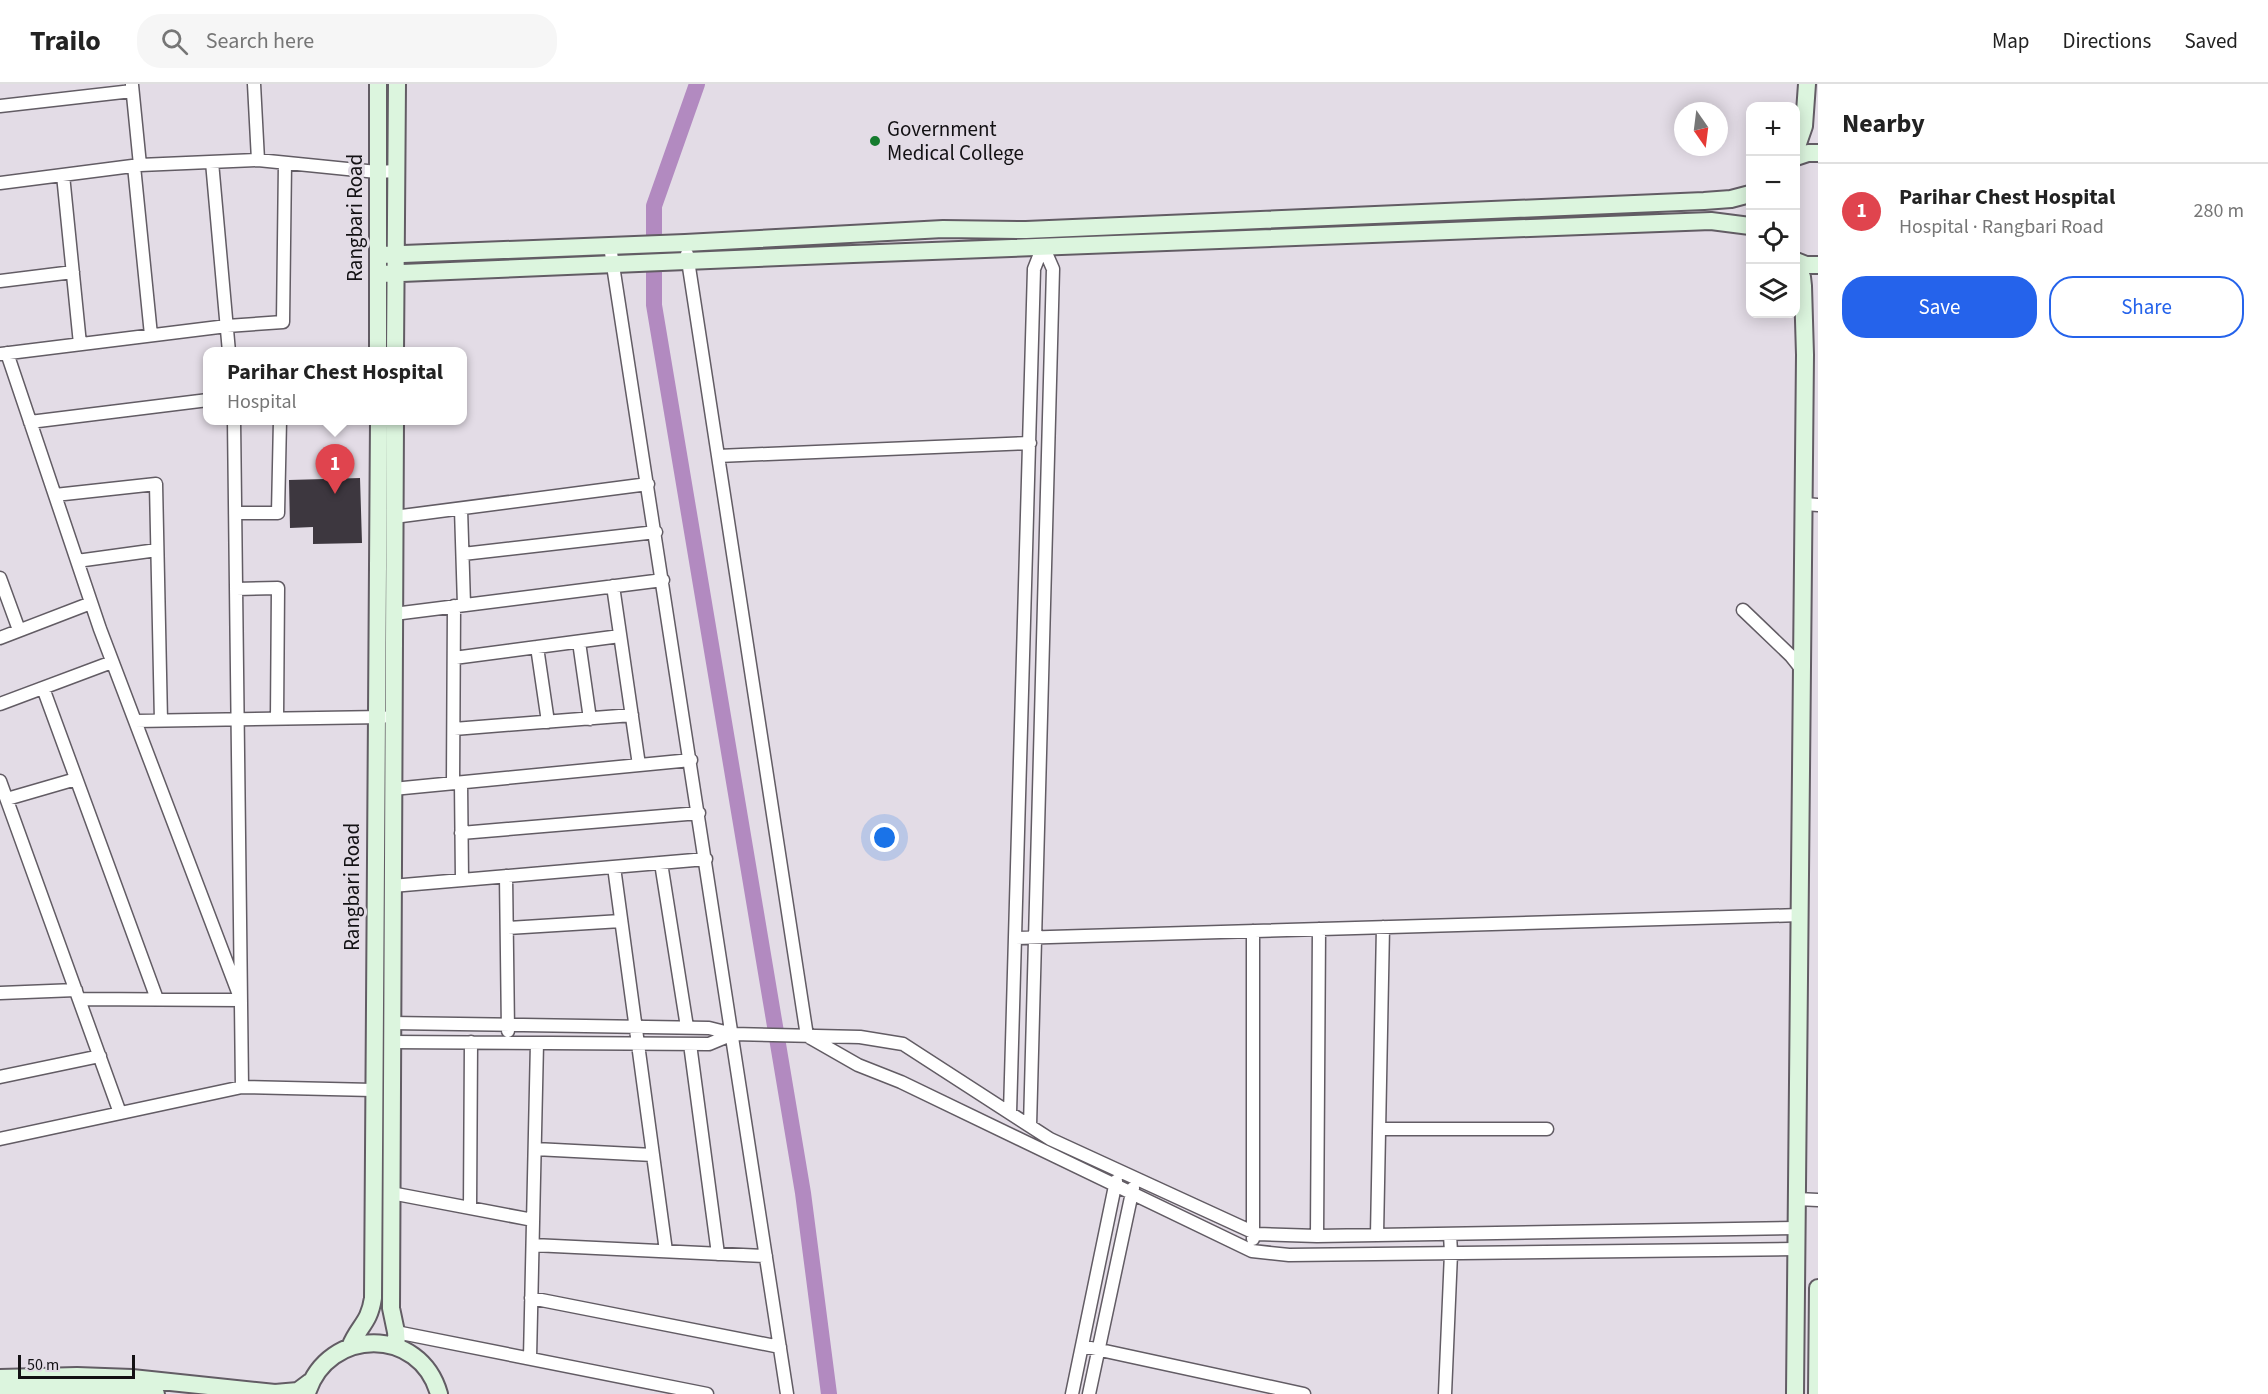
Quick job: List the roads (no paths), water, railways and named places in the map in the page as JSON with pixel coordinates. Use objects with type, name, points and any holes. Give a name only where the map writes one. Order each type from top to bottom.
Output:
[{"type":"street","points":[[254,84],[258,160]]},
{"type":"street","name":"Rangbari Road","points":[[378,84],[378,347]]},
{"type":"street","name":"Rangbari Road","points":[[395,347],[397,84]]},
{"type":"street","points":[[1800,138],[1804,126],[1807,84]]},
{"type":"street","points":[[0,106],[132,88],[151,335]]},
{"type":"street","points":[[1799,156],[1818,153]]},
{"type":"street","points":[[0,183],[137,166],[258,160],[377,172],[396,171]]},
{"type":"street","points":[[212,162],[229,347]]},
{"type":"street","points":[[240,1000],[112,662],[4,353],[227,326],[283,322],[285,163]]},
{"type":"street","points":[[63,175],[80,344]]},
{"type":"street","points":[[378,255],[678,244],[943,229],[1026,230],[1704,201],[1731,199],[1746,195]]},
{"type":"street","points":[[378,274],[1711,221],[1746,225]]},
{"type":"street","points":[[678,244],[718,456],[800,1036]]},
{"type":"street","points":[[616,246],[648,484],[787,1394]]},
{"type":"street","points":[[1010,1113],[1034,269],[1043,246]]},
{"type":"street","points":[[1030,1126],[1053,269],[1043,246]]},
{"type":"street","points":[[1795,1394],[1803,672],[1811,505],[1805,307],[1802,277],[1796,264]]},
{"type":"street","points":[[1800,264],[1818,266]]},
{"type":"street","points":[[0,281],[73,272]]},
{"type":"street","points":[[30,422],[203,400]]},
{"type":"street","points":[[234,425],[242,1087]]},
{"type":"street","points":[[235,513],[278,513],[280,425]]},
{"type":"street","name":"Rangbari Road","points":[[350,1347],[354,1336],[370,1315],[373,1298],[379,425]]},
{"type":"street","name":"Rangbari Road","points":[[395,425],[391,1308],[396,1339]]},
{"type":"street","points":[[718,456],[1030,443]]},
{"type":"street","points":[[55,495],[156,484],[161,721]]},
{"type":"street","points":[[394,517],[648,484]]},
{"type":"street","points":[[461,509],[463,554],[454,658],[454,729],[462,880]]},
{"type":"street","points":[[463,554],[656,532]]},
{"type":"street","points":[[77,561],[157,550]]},
{"type":"street","points":[[0,578],[20,630]]},
{"type":"street","points":[[394,614],[663,580]]},
{"type":"street","points":[[613,586],[639,765]]},
{"type":"street","points":[[236,589],[278,588],[277,718]]},
{"type":"street","points":[[0,638],[91,603]]},
{"type":"street","points":[[1025,608],[1044,610]]},
{"type":"street","points":[[1743,610],[1791,656],[1803,672]]},
{"type":"street","points":[[454,658],[620,636]]},
{"type":"street","points":[[579,642],[590,719]]},
{"type":"street","points":[[537,647],[548,722]]},
{"type":"street","points":[[0,704],[112,662]]},
{"type":"street","points":[[43,688],[157,999]]},
{"type":"street","points":[[135,721],[393,716]]},
{"type":"street","points":[[454,729],[632,716]]},
{"type":"street","points":[[393,789],[691,760]]},
{"type":"street","points":[[7,799],[76,778]]},
{"type":"street","points":[[0,781],[120,1113]]},
{"type":"street","points":[[461,833],[699,813]]},
{"type":"street","points":[[392,886],[706,859]]},
{"type":"street","points":[[661,863],[687,1027]]},
{"type":"street","points":[[614,867],[666,1251]]},
{"type":"street","points":[[506,876],[508,1042]]},
{"type":"street","points":[[1015,938],[1800,915]]},
{"type":"street","points":[[507,928],[621,921]]},
{"type":"street","points":[[1377,1235],[1383,927]]},
{"type":"street","points":[[1317,1236],[1319,929]]},
{"type":"street","points":[[1252,1251],[1253,931]]},
{"type":"street","points":[[0,993],[240,1000]]},
{"type":"street","points":[[392,1023],[687,1027],[709,1028],[749,1035],[860,1037],[903,1044],[1050,1139],[1253,1233],[1317,1236],[1797,1228]]},
{"type":"street","points":[[392,1042],[709,1044],[733,1034]]},
{"type":"street","points":[[800,1036],[858,1065],[901,1082],[1252,1251],[1289,1255],[1796,1249]]},
{"type":"street","points":[[470,1208],[471,1042]]},
{"type":"street","points":[[530,1358],[537,1043]]},
{"type":"street","points":[[690,1044],[718,1254]]},
{"type":"street","points":[[0,1077],[100,1056]]},
{"type":"street","points":[[0,1139],[242,1087],[373,1090]]},
{"type":"street","points":[[1379,1130],[1547,1129]]},
{"type":"street","points":[[535,1149],[653,1155]]},
{"type":"street","points":[[1072,1394],[1118,1171]]},
{"type":"street","points":[[1089,1394],[1135,1178]]},
{"type":"street","points":[[391,1193],[533,1220]]},
{"type":"street","points":[[1797,1199],[1818,1200]]},
{"type":"street","points":[[1445,1394],[1450,1234]]},
{"type":"street","points":[[533,1245],[766,1256]]},
{"type":"street","points":[[1817,1394],[1818,1288]]},
{"type":"street","points":[[531,1298],[780,1347]]},
{"type":"street","points":[[396,1339],[426,1368],[436,1384],[438,1394]]},
{"type":"street","points":[[0,1378],[76,1376],[132,1378],[275,1393],[298,1391],[308,1388],[320,1367],[334,1355],[365,1343],[381,1343],[396,1339],[530,1358],[707,1394]]},
{"type":"street","points":[[1795,1345],[1818,1352]]},
{"type":"street","points":[[1082,1346],[1304,1394]]},
{"type":"street","points":[[1795,1366],[1818,1373]]},
{"type":"street","points":[[0,1393],[101,1391],[156,1394]]},
{"type":"waterway","points":[[697,84],[654,206],[654,305],[803,1193],[829,1394]]},
{"type":"place","name":"Government Medical College","points":[[875,141]]},
{"type":"place","name":"Parihar Chest Hospital","points":[[335,494]]}]
